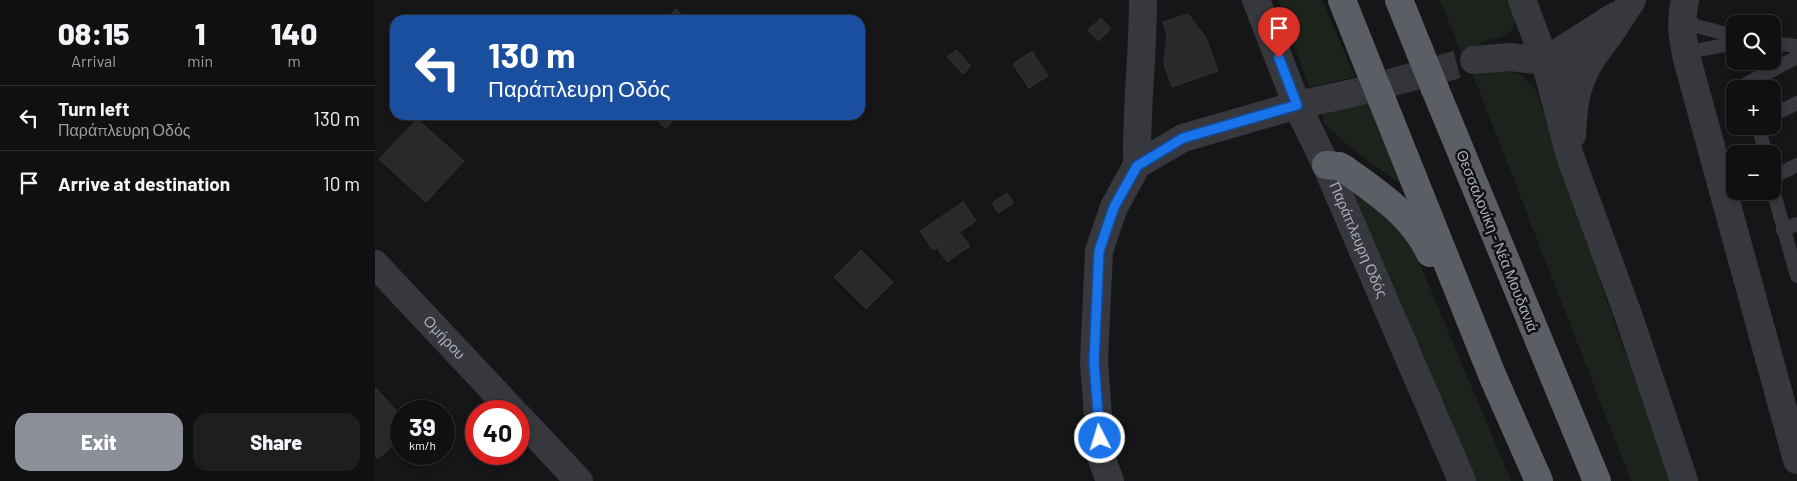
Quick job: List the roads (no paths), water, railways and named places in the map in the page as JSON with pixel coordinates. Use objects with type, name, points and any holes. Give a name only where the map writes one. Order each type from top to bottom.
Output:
[{"type":"highway","points":[[1342,0],[1493,377],[1539,481]]},
{"type":"highway","name":"Θεσσαλονίκη - Νέα Μουδανιά","points":[[1399,0],[1592,470],[1605,481]]},
{"type":"highway","points":[[1326,165],[1339,166],[1347,170],[1392,204],[1411,222],[1425,242],[1467,332],[1493,377]]},
{"type":"street","points":[[1137,166],[1136,127],[1143,34],[1143,0]]},
{"type":"street","name":"Παράπλευρη Οδός","points":[[1256,0],[1297,105],[1326,165],[1462,481]]},
{"type":"street","points":[[1522,0],[1545,61],[1570,156],[1629,317],[1684,481]]},
{"type":"street","points":[[1545,61],[1630,3]]},
{"type":"street","points":[[1570,156],[1575,99],[1583,74],[1630,3]]},
{"type":"street","points":[[1684,8],[1681,36],[1789,410],[1797,460]]},
{"type":"street","points":[[1474,60],[1510,57],[1545,61],[1559,68],[1592,58]]},
{"type":"street","points":[[1110,481],[1101,457],[1094,362],[1099,251],[1114,207],[1137,166],[1183,138],[1297,105],[1349,94]]},
{"type":"street","name":"Ομήρου","points":[[375,264],[503,400]]},
{"type":"street","points":[[530,429],[579,481]]},
{"type":"lane","points":[[1684,8],[1696,26],[1726,38]]},
{"type":"lane","points":[[1688,63],[1694,51],[1726,43]]},
{"type":"lane","points":[[1781,44],[1797,46]]},
{"type":"lane","points":[[1754,80],[1797,57]]},
{"type":"lane","points":[[1781,111],[1797,103]]},
{"type":"lane","points":[[1781,173],[1797,165]]},
{"type":"lane","points":[[1776,200],[1797,276]]},
{"type":"lane","points":[[1783,230],[1797,224]]},
{"type":"tunnel","points":[[1349,94],[1474,60]]}]
